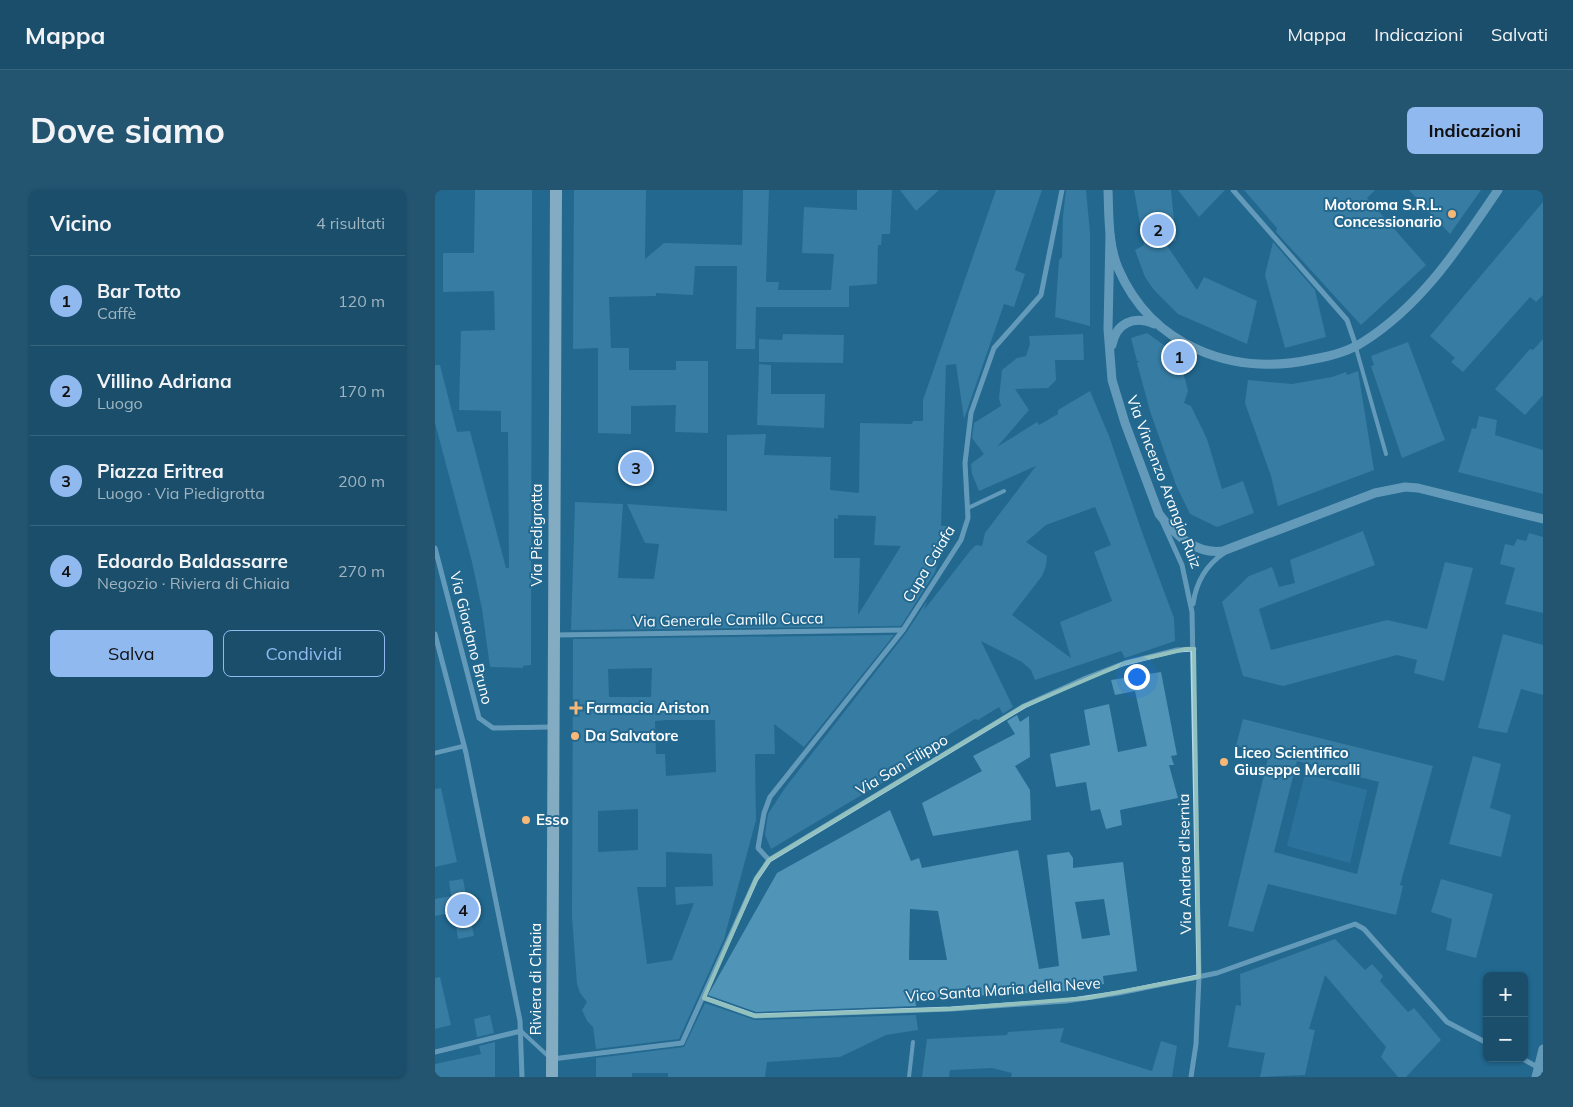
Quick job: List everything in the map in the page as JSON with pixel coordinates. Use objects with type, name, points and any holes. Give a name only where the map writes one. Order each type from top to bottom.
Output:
[{"type":"main road","name":"Via Piedigrotta","points":[[552,880],[556,190]]},
{"type":"main road","name":"Riviera di Chiaia","points":[[552,880],[552,1077]]},
{"type":"street","name":"Cupa Caiafa","points":[[769,860],[758,848],[770,797],[903,630],[957,547],[965,529],[968,508],[965,463],[971,413],[994,348],[1041,295],[1062,190]]},
{"type":"street","points":[[1107,190],[1110,234],[1114,258],[1130,292],[1157,324]]},
{"type":"street","points":[[1233,190],[1347,320],[1356,346]]},
{"type":"street","points":[[1110,353],[1114,336],[1122,325],[1140,319],[1157,324],[1205,353],[1242,363],[1295,363],[1346,351],[1376,333],[1412,303],[1446,266],[1498,190]]},
{"type":"street","name":"Via Vincenzo Arangio Ruiz","points":[[1110,234],[1108,309],[1112,380],[1119,406],[1159,514],[1181,565],[1192,612],[1194,650]]},
{"type":"street","points":[[1192,612],[1196,589],[1204,574],[1218,557],[1231,549],[1375,492],[1405,487],[1418,488],[1543,518]]},
{"type":"street","points":[[1159,514],[1176,534],[1195,547],[1213,552],[1231,549]]},
{"type":"street","name":"Via Giordano Bruno","points":[[435,548],[479,718],[493,728],[553,727]]},
{"type":"street","name":"Via Generale Camillo Cucca","points":[[553,635],[903,630]]},
{"type":"street","points":[[435,634],[464,746],[521,1031],[522,1077]]},
{"type":"street","name":"Via San Filippo","points":[[552,1059],[680,1044],[688,1032],[704,998],[756,879],[769,860],[1024,706],[1125,663],[1177,650],[1194,650]]},
{"type":"street","name":"Via Andrea d'Isernia","points":[[1191,1077],[1196,1044],[1199,977],[1194,650]]},
{"type":"street","points":[[435,753],[464,746]]},
{"type":"street","name":"Vico Santa Maria della Neve","points":[[704,998],[755,1016],[951,1009],[1073,1000],[1217,973],[1357,924],[1364,929],[1447,1022],[1469,1036],[1483,1041]]},
{"type":"street","points":[[435,1052],[521,1031]]},
{"type":"street","points":[[1536,1077],[1542,1052]]},
{"type":"street","points":[[1528,1062],[1543,1070]]},
{"type":"lane","points":[[1356,346],[1387,454]]},
{"type":"lane","points":[[968,508],[1004,491]]},
{"type":"lane","points":[[521,1031],[552,1059]]},
{"type":"lane","points":[[909,1077],[913,1042]]},
{"type":"highlighted area","points":[[1186,649],[1194,649],[1199,977],[1088,998],[951,1009],[755,1016],[704,998],[756,879],[769,860],[1024,706],[1125,663]]},
{"type":"shaded area","points":[[1305,774],[1367,790],[1350,863],[1287,846]]},
{"type":"building","points":[[475,190],[532,190],[531,665],[523,666],[523,668],[490,667],[482,609],[472,562],[435,423],[435,365],[440,365],[457,432],[470,431],[506,568],[509,568],[508,432],[501,432],[501,411],[459,410],[461,331],[495,330],[494,291],[443,292],[443,253],[474,253]]},
{"type":"building","points":[[574,190],[646,190],[645,259],[664,243],[742,245],[743,190],[769,190],[766,282],[779,282],[778,290],[831,290],[834,254],[802,253],[804,207],[857,210],[857,190],[892,190],[890,234],[882,234],[881,245],[878,245],[877,284],[849,286],[849,307],[756,307],[755,349],[736,349],[737,266],[695,266],[693,295],[656,293],[656,296],[609,297],[611,348],[629,348],[629,370],[676,370],[676,361],[708,361],[708,433],[675,432],[676,405],[631,406],[631,434],[598,433],[598,348],[573,349]]},
{"type":"building","points":[[900,190],[939,190],[916,211]]},
{"type":"building","points":[[996,190],[1042,190],[1015,270],[1025,274],[1014,307],[1004,304],[964,419],[956,364],[946,365],[941,526],[949,526],[935,572],[901,626],[571,630],[575,502],[623,504],[618,578],[654,579],[659,544],[645,543],[627,504],[727,511],[727,435],[766,434],[764,455],[831,457],[830,490],[859,493],[860,423],[912,424],[913,421],[923,421],[923,400]],"holes":[[[838,515],[876,516],[874,545],[901,546],[858,615],[860,558],[834,558],[834,518],[838,519]]]},
{"type":"building","points":[[1066,190],[1086,190],[1090,233],[1090,326],[1055,317],[1059,260],[1062,257]]},
{"type":"building","points":[[1134,190],[1171,190],[1176,240],[1166,244],[1197,290],[1204,277],[1257,301],[1247,344],[1178,314],[1154,290],[1145,277],[1135,250],[1144,245]]},
{"type":"building","points":[[1178,190],[1225,190],[1199,217]]},
{"type":"building","points":[[1244,190],[1375,190],[1367,198],[1426,265],[1361,325],[1276,232],[1277,228]]},
{"type":"building","points":[[1409,190],[1481,190],[1450,234]]},
{"type":"building","points":[[1543,202],[1543,295],[1536,302],[1530,297],[1463,372],[1451,362],[1455,358],[1430,336]]},
{"type":"building","points":[[1273,242],[1315,290],[1326,337],[1285,348],[1265,275]]},
{"type":"building","points":[[1147,333],[1179,356],[1188,391],[1184,403],[1191,406],[1207,439],[1222,489],[1243,481],[1254,513],[1217,527],[1190,514],[1176,485],[1150,411],[1137,363],[1140,361],[1137,361],[1131,338]]},
{"type":"building","points":[[783,334],[844,335],[843,363],[759,362],[759,339],[782,340]]},
{"type":"building","points":[[1083,334],[1084,360],[1055,360],[1056,380],[1048,388],[1015,389],[1029,410],[997,447],[1037,422],[1039,425],[1058,414],[1058,410],[1090,391],[1109,436],[1174,618],[1175,641],[1125,658],[1121,651],[1035,680],[1031,670],[1022,662],[981,641],[1013,707],[1003,714],[999,707],[978,720],[975,719],[906,760],[912,765],[771,849],[765,835],[768,814],[785,788],[906,633],[927,601],[924,610],[970,551],[976,545],[982,546],[985,533],[1036,466],[979,491],[972,474],[971,464],[984,454],[972,438],[974,423],[1001,406],[999,398],[1002,370],[1017,358],[1026,356],[1030,344],[1029,336]],"holes":[[[1095,507],[1111,545],[1094,552],[1112,601],[1060,622],[1071,658],[1012,615],[1042,576],[1046,566],[1047,556],[1026,542],[1046,525]]]},
{"type":"building","points":[[1543,339],[1543,395],[1525,415],[1495,389],[1530,349],[1533,350]]},
{"type":"building","points":[[1408,342],[1445,440],[1402,458],[1371,366],[1374,365],[1371,356]]},
{"type":"building","points":[[759,364],[771,365],[771,394],[825,394],[824,428],[757,425]]},
{"type":"building","points":[[1358,371],[1374,470],[1278,506],[1271,476],[1245,403],[1248,380],[1292,384],[1332,377],[1346,372],[1347,375]]},
{"type":"building","points":[[1479,416],[1497,420],[1495,435],[1543,450],[1543,494],[1458,472],[1472,428],[1476,429]]},
{"type":"building","points":[[1363,531],[1375,565],[1259,609],[1271,650],[1387,620],[1427,629],[1445,562],[1473,568],[1444,681],[1414,673],[1417,660],[1397,655],[1283,686],[1243,676],[1222,602],[1249,576],[1272,567],[1279,587],[1295,583],[1290,560]]},
{"type":"building","points":[[1529,533],[1543,537],[1543,613],[1505,604],[1515,568],[1500,564],[1505,544],[1514,546],[1517,539],[1526,541]]},
{"type":"building","points":[[1503,634],[1543,645],[1543,695],[1521,689],[1507,733],[1478,728]]},
{"type":"building","points":[[894,635],[804,747],[774,724],[775,754],[755,754],[756,820],[724,939],[679,1039],[596,1049],[593,1027],[587,1021],[582,1010],[587,1002],[580,993],[577,984],[572,917],[573,639]],"holes":[[[652,668],[651,697],[609,697],[608,669]],[[715,720],[716,772],[666,776],[665,754],[656,754],[655,721]],[[638,809],[638,850],[598,852],[598,811]],[[666,852],[712,854],[713,886],[675,887],[676,905],[694,903],[672,960],[647,964],[637,887],[666,887]]]},
{"type":"building","points":[[1161,672],[1177,755],[1171,756],[1174,765],[1169,765],[1178,798],[1120,810],[1122,825],[1106,829],[1100,809],[1091,811],[1086,782],[1056,787],[1050,754],[1090,745],[1084,710],[1109,704],[1118,752],[1147,746],[1135,691],[1115,695],[1111,680]]},
{"type":"building","points":[[1017,715],[1020,722],[1029,716],[1030,757],[1015,766],[1030,790],[1031,820],[933,836],[922,803],[982,771],[973,756],[1015,734],[1007,721]]},
{"type":"building","points":[[1243,719],[1433,766],[1400,885],[1403,886],[1396,915],[1268,884],[1253,932],[1228,926],[1269,754],[1236,746]],"holes":[[[1297,761],[1379,782],[1357,874],[1274,852]]]},
{"type":"building","points":[[1473,756],[1501,764],[1490,808],[1511,815],[1501,857],[1449,844]]},
{"type":"building","points":[[441,788],[457,862],[435,867],[435,789]]},
{"type":"building","points":[[890,810],[911,861],[919,858],[922,868],[1018,850],[1039,969],[1059,966],[1047,855],[1069,852],[1073,858],[1073,868],[1123,862],[1137,971],[1103,976],[1104,984],[1066,991],[915,999],[916,1006],[756,1012],[708,995],[777,873]],"holes":[[[1104,899],[1110,935],[1082,939],[1075,902]],[[910,909],[938,911],[947,960],[909,960]]]},
{"type":"building","points":[[463,879],[474,936],[458,939],[454,912],[435,916],[435,899],[451,896],[449,881]]},
{"type":"building","points":[[1441,879],[1493,894],[1476,958],[1446,950],[1452,919],[1431,912]]},
{"type":"building","points":[[1335,939],[1365,970],[1372,964],[1383,976],[1380,981],[1408,1012],[1414,1008],[1441,1040],[1406,1077],[1398,1077],[1381,1057],[1386,1047],[1325,975],[1309,1029],[1315,1030],[1305,1075],[1260,1077],[1265,1053],[1228,1047],[1236,1005],[1241,1006],[1240,974]]},
{"type":"building","points":[[440,977],[451,1025],[435,1029],[435,978]]},
{"type":"building","points":[[705,1003],[755,1020],[916,1015],[918,1030],[886,1035],[840,1057],[767,1062],[765,1077],[668,1077],[668,1073],[632,1073],[632,1077],[596,1077],[596,1058],[684,1047]]},
{"type":"building","points":[[490,1015],[494,1033],[477,1037],[474,1019]]},
{"type":"building","points":[[1064,1028],[1060,1042],[1152,1071],[1161,1041],[1177,1046],[1172,1077],[1011,1077],[1012,1073],[992,1068],[950,1070],[949,1077],[922,1077],[927,1039],[1007,1035],[1008,1032]]},
{"type":"building","points":[[495,1042],[495,1077],[435,1077],[435,1064],[481,1054],[479,1046]]},
{"type":"place","name":"Motoroma S.R.L. Concessionario","points":[[1452,214]]},
{"type":"place","name":"Villino Adriana","points":[[1158,230]]},
{"type":"place","name":"Bar Totto","points":[[1179,357]]},
{"type":"place","name":"Piazza Eritrea","points":[[636,468]]},
{"type":"place","name":"Farmacia Ariston","points":[[576,708]]},
{"type":"place","name":"Da Salvatore","points":[[575,736]]},
{"type":"place","name":"Liceo Scientifico Giuseppe Mercalli","points":[[1224,762]]},
{"type":"place","name":"Esso","points":[[526,820]]},
{"type":"place","name":"Edoardo Baldassarre","points":[[463,910]]}]
